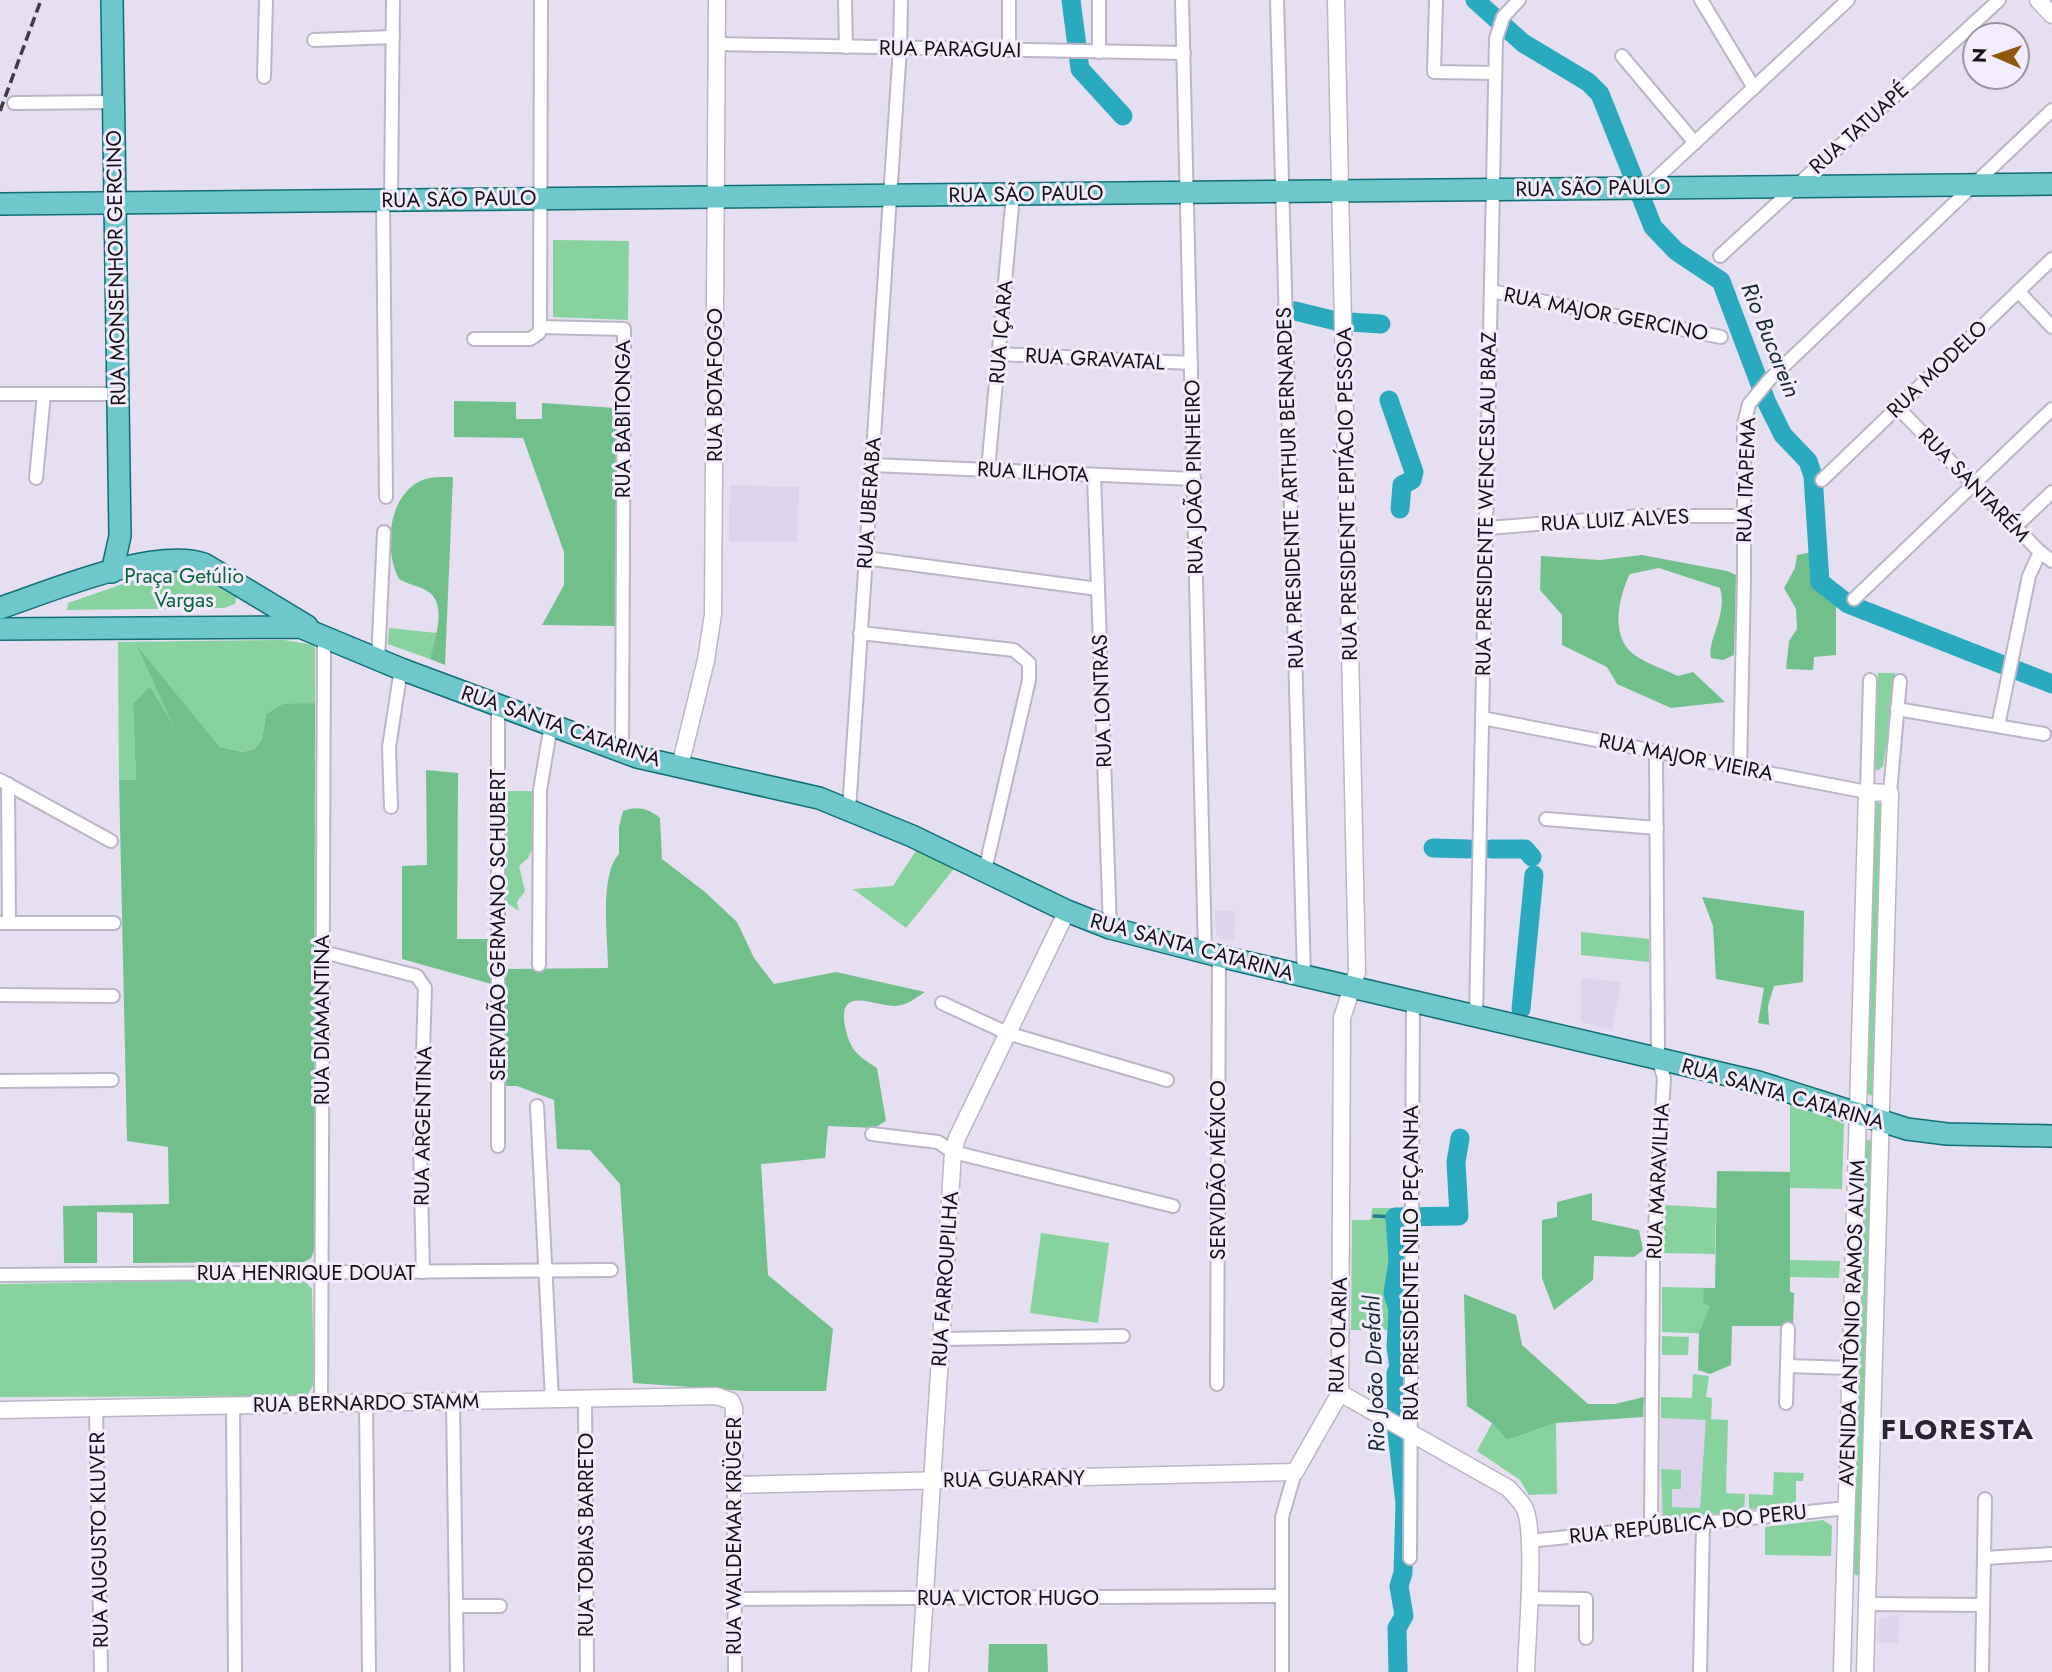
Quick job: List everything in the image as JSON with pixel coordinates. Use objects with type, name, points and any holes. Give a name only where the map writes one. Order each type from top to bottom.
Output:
[{"type":"main road","name":"RUA MONSENHOR GERCINO","points":[[112,0],[120,536],[112,572]]},
{"type":"main road","name":"RUA SÃO PAULO","points":[[0,204],[2052,184]]},
{"type":"main road","points":[[120,536],[132,552],[150,562]]},
{"type":"main road","name":"RUA SANTA CATARINA","points":[[0,608],[112,572],[150,562],[184,558],[252,590],[324,636]]},
{"type":"main road","points":[[56,590],[54,614],[63,628]]},
{"type":"main road","points":[[224,626],[244,617],[252,590]]},
{"type":"main road","name":"RUA SANTA CATARINA","points":[[0,629],[290,626],[324,636],[401,669],[622,751],[795,790],[849,810],[1110,928],[1212,955],[1758,1082],[1881,1122],[1947,1135],[2052,1135]]},
{"type":"street","points":[[264,77],[266,0]]},
{"type":"street","points":[[386,498],[387,200],[393,0]]},
{"type":"street","points":[[474,339],[530,340],[539,333],[541,0]]},
{"type":"street","name":"RUA BOTAFOGO","points":[[680,766],[706,660],[713,614],[717,0]]},
{"type":"street","points":[[845,0],[846,47]]},
{"type":"street","name":"RUA UBERABA","points":[[849,810],[901,0]]},
{"type":"street","points":[[1009,0],[1009,50]]},
{"type":"street","points":[[1098,0],[1099,51]]},
{"type":"street","name":"RUA JOÃO PINHEIRO","points":[[1182,0],[1194,479],[1212,955]]},
{"type":"street","name":"RUA PRESIDENTE ARTHUR BERNARDES","points":[[1276,0],[1304,976]]},
{"type":"street","name":"RUA PRESIDENTE EPITÁCIO PESSOA","points":[[1336,0],[1357,972],[1352,987]]},
{"type":"street","points":[[1436,0],[1433,72],[1495,73]]},
{"type":"street","name":"RUA PRESIDENTE WENCESLAU BRAZ","points":[[1476,1016],[1495,73],[1501,21],[1519,0]]},
{"type":"street","points":[[1701,0],[1754,88]]},
{"type":"street","points":[[1639,188],[1695,143],[1848,0]]},
{"type":"street","name":"RUA TATUAPÉ","points":[[1720,256],[1999,0]]},
{"type":"street","points":[[2038,0],[2052,15]]},
{"type":"street","points":[[314,40],[393,37]]},
{"type":"street","name":"RUA PARAGUAI","points":[[717,44],[1184,53]]},
{"type":"street","points":[[1622,56],[1695,143]]},
{"type":"street","points":[[14,103],[113,102]]},
{"type":"street","name":"RUA ITAPEMA","points":[[1740,768],[1744,424],[1755,395],[2052,110]]},
{"type":"street","name":"RUA IÇARA","points":[[988,470],[1013,194]]},
{"type":"street","name":"RUA MODELO","points":[[1822,480],[2052,259]]},
{"type":"street","name":"RUA MAJOR GERCINO","points":[[1491,291],[1721,337]]},
{"type":"street","points":[[2018,291],[2052,327]]},
{"type":"street","name":"RUA BABITONGA","points":[[540,327],[624,330],[622,751]]},
{"type":"street","name":"RUA GRAVATAL","points":[[999,354],[1191,363]]},
{"type":"street","points":[[0,394],[118,394]]},
{"type":"street","points":[[36,478],[44,394]]},
{"type":"street","name":"RUA SANTARÉM","points":[[1898,408],[2052,561]]},
{"type":"street","points":[[1854,599],[2052,409]]},
{"type":"street","name":"RUA ILHOTA","points":[[872,465],[1194,479]]},
{"type":"street","name":"RUA LONTRAS","points":[[1094,475],[1110,928]]},
{"type":"street","points":[[2015,527],[2052,492]]},
{"type":"street","name":"RUA LUIZ ALVES","points":[[1486,528],[1642,516],[1744,516]]},
{"type":"street","points":[[378,660],[384,532]]},
{"type":"street","points":[[1998,726],[2029,576],[2040,552]]},
{"type":"street","points":[[865,558],[1098,589]]},
{"type":"street","points":[[860,633],[1014,650],[1026,657],[1029,680],[985,870]]},
{"type":"street","name":"RUA DIAMANTINA","points":[[321,1404],[324,636]]},
{"type":"street","points":[[391,807],[389,747],[401,669]]},
{"type":"street","name":"AVENIDA ANTÔNIO RAMOS ALVIM","points":[[1842,1672],[1870,680]]},
{"type":"street","name":"AVENIDA ANTÔNIO RAMOS ALVIM","points":[[1866,1672],[1890,793],[1900,681]]},
{"type":"street","name":"SERVIDÃO GERMANO SCHUBERT","points":[[498,705],[498,1146]]},
{"type":"street","points":[[1897,709],[2044,734]]},
{"type":"street","name":"RUA MAJOR VIEIRA","points":[[1482,718],[1867,792],[1890,793]]},
{"type":"street","points":[[539,965],[540,790],[551,725]]},
{"type":"street","name":"RUA MARAVILHA","points":[[1651,1528],[1653,1262],[1664,1078],[1658,1058],[1656,752]]},
{"type":"street","points":[[111,841],[4,782],[5,923],[114,923]]},
{"type":"street","points":[[1546,819],[1657,828]]},
{"type":"street","name":"RUA FARROUPILHA","points":[[920,1672],[953,1152],[1007,1033],[1068,911]]},
{"type":"street","name":"RUA ARGENTINA","points":[[323,952],[409,973],[422,980],[425,1000],[421,1125],[423,1272]]},
{"type":"street","name":"SERVIDÃO MÉXICO","points":[[1212,955],[1217,1384]]},
{"type":"street","name":"RUA OLARIA","points":[[1282,1672],[1282,1517],[1294,1472],[1340,1393],[1342,1018],[1352,987]]},
{"type":"street","points":[[0,995],[113,996]]},
{"type":"street","name":"RUA PRESIDENTE NILO PEÇANHA","points":[[1413,1001],[1411,1218],[1401,1427],[1508,1488],[1524,1509],[1530,1541],[1526,1672]]},
{"type":"street","points":[[943,1003],[1007,1033],[1167,1080]]},
{"type":"street","points":[[0,1081],[112,1080]]},
{"type":"street","points":[[537,1106],[552,1400]]},
{"type":"street","points":[[872,1134],[938,1142],[953,1152],[1173,1206]]},
{"type":"street","name":"RUA HENRIQUE DOUAT","points":[[0,1275],[611,1270]]},
{"type":"street","points":[[1853,1303],[1859,1290],[1870,1292],[1871,1328],[1875,1333]]},
{"type":"street","points":[[1786,1403],[1788,1329]]},
{"type":"street","points":[[940,1339],[1123,1336]]},
{"type":"street","points":[[1787,1366],[1851,1368]]},
{"type":"street","points":[[1340,1393],[1401,1427],[1410,1558]]},
{"type":"street","name":"RUA BERNARDO STAMM","points":[[0,1410],[717,1396],[731,1401]]},
{"type":"street","name":"RUA TOBIAS BARRETO","points":[[585,1399],[586,1672]]},
{"type":"street","name":"RUA WALDEMAR KRÜGER","points":[[731,1401],[734,1408],[735,1672]]},
{"type":"street","points":[[453,1402],[457,1672]]},
{"type":"street","points":[[366,1403],[369,1672]]},
{"type":"street","points":[[233,1406],[235,1672]]},
{"type":"street","name":"RUA AUGUSTO KLUVER","points":[[96,1408],[102,1672]]},
{"type":"street","name":"RUA GUARANY","points":[[734,1485],[1294,1472]]},
{"type":"street","points":[[1982,1672],[1985,1499]]},
{"type":"street","name":"RUA REPÚBLICA DO PERU","points":[[1530,1541],[1847,1507]]},
{"type":"street","points":[[1700,1672],[1703,1523]]},
{"type":"street","points":[[1984,1558],[2052,1554]]},
{"type":"street","name":"RUA VICTOR HUGO","points":[[735,1599],[1281,1597]]},
{"type":"street","points":[[1528,1598],[1586,1599],[1586,1638]]},
{"type":"street","points":[[1867,1604],[1983,1605]]},
{"type":"street","points":[[456,1606],[500,1605]]},
{"type":"shaded area","points":[[730,485],[799,487],[797,542],[729,541]]},
{"type":"shaded area","points":[[1215,910],[1235,911],[1234,940],[1221,939],[1216,935]]},
{"type":"shaded area","points":[[1581,978],[1621,982],[1612,1030],[1581,1022]]},
{"type":"shaded area","points":[[1661,1418],[1706,1419],[1703,1516],[1660,1518]]},
{"type":"shaded area","points":[[1899,1614],[1898,1643],[1877,1642],[1879,1619]]},
{"type":"green space","points":[[553,240],[629,241],[628,320],[553,317]]},
{"type":"green space","points":[[454,401],[516,402],[516,419],[542,419],[542,403],[616,408],[616,626],[542,625],[564,585],[564,552],[523,438],[454,437]]},
{"type":"green space","points":[[453,477],[445,665],[430,659],[439,616],[435,599],[427,591],[399,579],[391,554],[390,540],[395,512],[409,489],[428,478]]},
{"type":"green space","points":[[1812,552],[1815,589],[1836,602],[1836,655],[1814,657],[1813,670],[1786,669],[1789,641],[1797,629],[1796,609],[1784,588],[1795,568],[1797,555]]},
{"type":"green space","points":[[1642,555],[1736,575],[1734,655],[1723,660],[1711,658],[1712,643],[1720,617],[1720,588],[1659,568],[1630,574],[1619,615],[1621,636],[1632,653],[1678,676],[1693,672],[1725,702],[1671,708],[1617,684],[1607,667],[1562,645],[1562,615],[1540,590],[1541,556],[1600,560]]},
{"type":"green space","name":"Praça Getúlio Vargas","points":[[186,566],[237,592],[235,604],[224,608],[67,610],[68,603],[169,568]]},
{"type":"green space","points":[[389,628],[437,633],[430,659],[388,644]]},
{"type":"green space","points":[[284,640],[315,645],[315,703],[283,705],[266,714],[262,740],[254,749],[243,752],[220,747],[139,649],[184,748],[150,688],[133,705],[136,781],[119,780],[118,642]]},
{"type":"green space","points":[[137,646],[220,747],[243,752],[254,749],[262,740],[266,714],[283,704],[315,703],[314,1250],[311,1258],[304,1262],[133,1263],[133,1213],[97,1212],[97,1263],[64,1263],[63,1206],[169,1204],[168,1147],[127,1141],[119,780],[136,780],[133,704],[150,687],[174,727]]},
{"type":"green space","points":[[1878,673],[1895,673],[1893,706],[1883,766],[1875,770]]},
{"type":"green space","points":[[426,770],[458,773],[457,939],[497,939],[497,969],[608,968],[606,908],[609,877],[619,854],[619,827],[623,811],[638,808],[660,818],[662,859],[705,892],[737,922],[754,958],[774,984],[836,972],[925,992],[908,1003],[896,1006],[852,1001],[844,1013],[852,1047],[859,1056],[877,1068],[886,1121],[874,1128],[828,1126],[825,1158],[761,1164],[768,1275],[833,1329],[826,1391],[746,1391],[633,1383],[620,1184],[590,1150],[557,1149],[554,1100],[517,1086],[506,1086],[502,987],[402,959],[402,866],[427,865]]},
{"type":"green space","points":[[504,791],[537,791],[537,840],[528,858],[519,866],[525,891],[517,902],[519,911],[507,903],[505,892]]},
{"type":"green space","points":[[1878,801],[1881,805],[1871,1096],[1866,1092],[1874,804]]},
{"type":"green space","points":[[919,846],[958,864],[906,928],[853,889],[893,886]]},
{"type":"green space","points":[[1702,897],[1804,911],[1803,982],[1774,986],[1768,1006],[1769,1025],[1758,1023],[1764,988],[1716,979],[1713,926]]},
{"type":"green space","points":[[1581,932],[1649,939],[1649,962],[1581,955]]},
{"type":"green space","points":[[1790,1101],[1844,1124],[1842,1189],[1790,1188]]},
{"type":"green space","points":[[1869,1139],[1872,1143],[1858,1576],[1853,1573],[1865,1143]]},
{"type":"green space","points":[[1717,1171],[1790,1172],[1790,1292],[1794,1293],[1793,1326],[1732,1326],[1731,1365],[1710,1374],[1698,1370],[1699,1333],[1710,1306],[1703,1303],[1704,1288],[1715,1288]]},
{"type":"green space","points":[[1592,1193],[1592,1220],[1639,1230],[1643,1250],[1634,1257],[1594,1256],[1593,1280],[1554,1310],[1542,1278],[1542,1220],[1557,1217],[1557,1202]]},
{"type":"green space","points":[[1665,1205],[1716,1208],[1715,1254],[1663,1253]]},
{"type":"green space","points":[[1372,1208],[1402,1208],[1401,1330],[1351,1330],[1352,1220],[1371,1220]]},
{"type":"green space","points":[[1041,1233],[1109,1243],[1098,1323],[1030,1313]]},
{"type":"green space","points":[[1790,1260],[1840,1261],[1839,1278],[1790,1277]]},
{"type":"green space","points":[[303,1279],[312,1289],[314,1383],[307,1396],[0,1397],[0,1284]]},
{"type":"green space","points":[[1662,1287],[1715,1288],[1715,1334],[1662,1332]]},
{"type":"green space","points":[[1464,1294],[1516,1315],[1522,1345],[1588,1404],[1615,1404],[1644,1397],[1643,1417],[1556,1423],[1507,1440],[1492,1423],[1467,1406]]},
{"type":"green space","points":[[1662,1336],[1689,1337],[1688,1355],[1662,1355]]},
{"type":"green space","points":[[1693,1374],[1709,1376],[1706,1397],[1712,1398],[1711,1419],[1728,1420],[1726,1493],[1745,1494],[1744,1511],[1663,1520],[1661,1469],[1681,1470],[1681,1489],[1672,1489],[1672,1507],[1700,1508],[1706,1420],[1661,1418],[1661,1397],[1692,1398]]},
{"type":"green space","points":[[1492,1423],[1507,1440],[1556,1423],[1557,1494],[1529,1495],[1520,1480],[1477,1451]]},
{"type":"green space","points":[[1774,1472],[1804,1473],[1803,1481],[1796,1481],[1796,1504],[1749,1510],[1749,1494],[1773,1495]]},
{"type":"green space","points":[[1823,1520],[1832,1526],[1831,1556],[1765,1555],[1765,1527]]},
{"type":"green space","points":[[989,1644],[1047,1644],[1048,1672],[988,1672]]},
{"type":"waterway","name":"Rio João Drefahl","points":[[1071,0],[1080,69],[1123,116]]},
{"type":"waterway","name":"Rio Bucarein","points":[[1475,0],[1523,43],[1588,82],[1600,94],[1653,227],[1676,251],[1721,281],[1767,403],[1783,435],[1808,461],[1813,476],[1820,582],[1848,604],[2052,684]]},
{"type":"waterway","name":"Rio João Drefahl","points":[[1295,311],[1336,321]]},
{"type":"waterway","name":"Rio João Drefahl","points":[[1349,322],[1381,324]]},
{"type":"waterway","name":"Rio João Drefahl","points":[[1389,400],[1414,472],[1412,480],[1402,485],[1400,509]]},
{"type":"waterway","name":"Rio João Drefahl","points":[[1433,848],[1469,849]]},
{"type":"waterway","name":"Rio João Drefahl","points":[[1491,849],[1525,849],[1532,857]]},
{"type":"waterway","name":"Rio João Drefahl","points":[[1521,1009],[1534,875]]},
{"type":"waterway","name":"Rio João Drefahl","points":[[1398,1672],[1397,1628],[1404,1616],[1399,1586],[1403,1573],[1405,1503],[1397,1433],[1398,1310],[1393,1293],[1398,1261],[1395,1217],[1459,1216],[1456,1162],[1460,1138]]},
{"type":"waterway","points":[[1374,1216],[1395,1217]]},
{"type":"railway","points":[[0,111],[41,0]]},
{"type":"district","name":"FLORESTA","points":[[1958,1429]]}]
